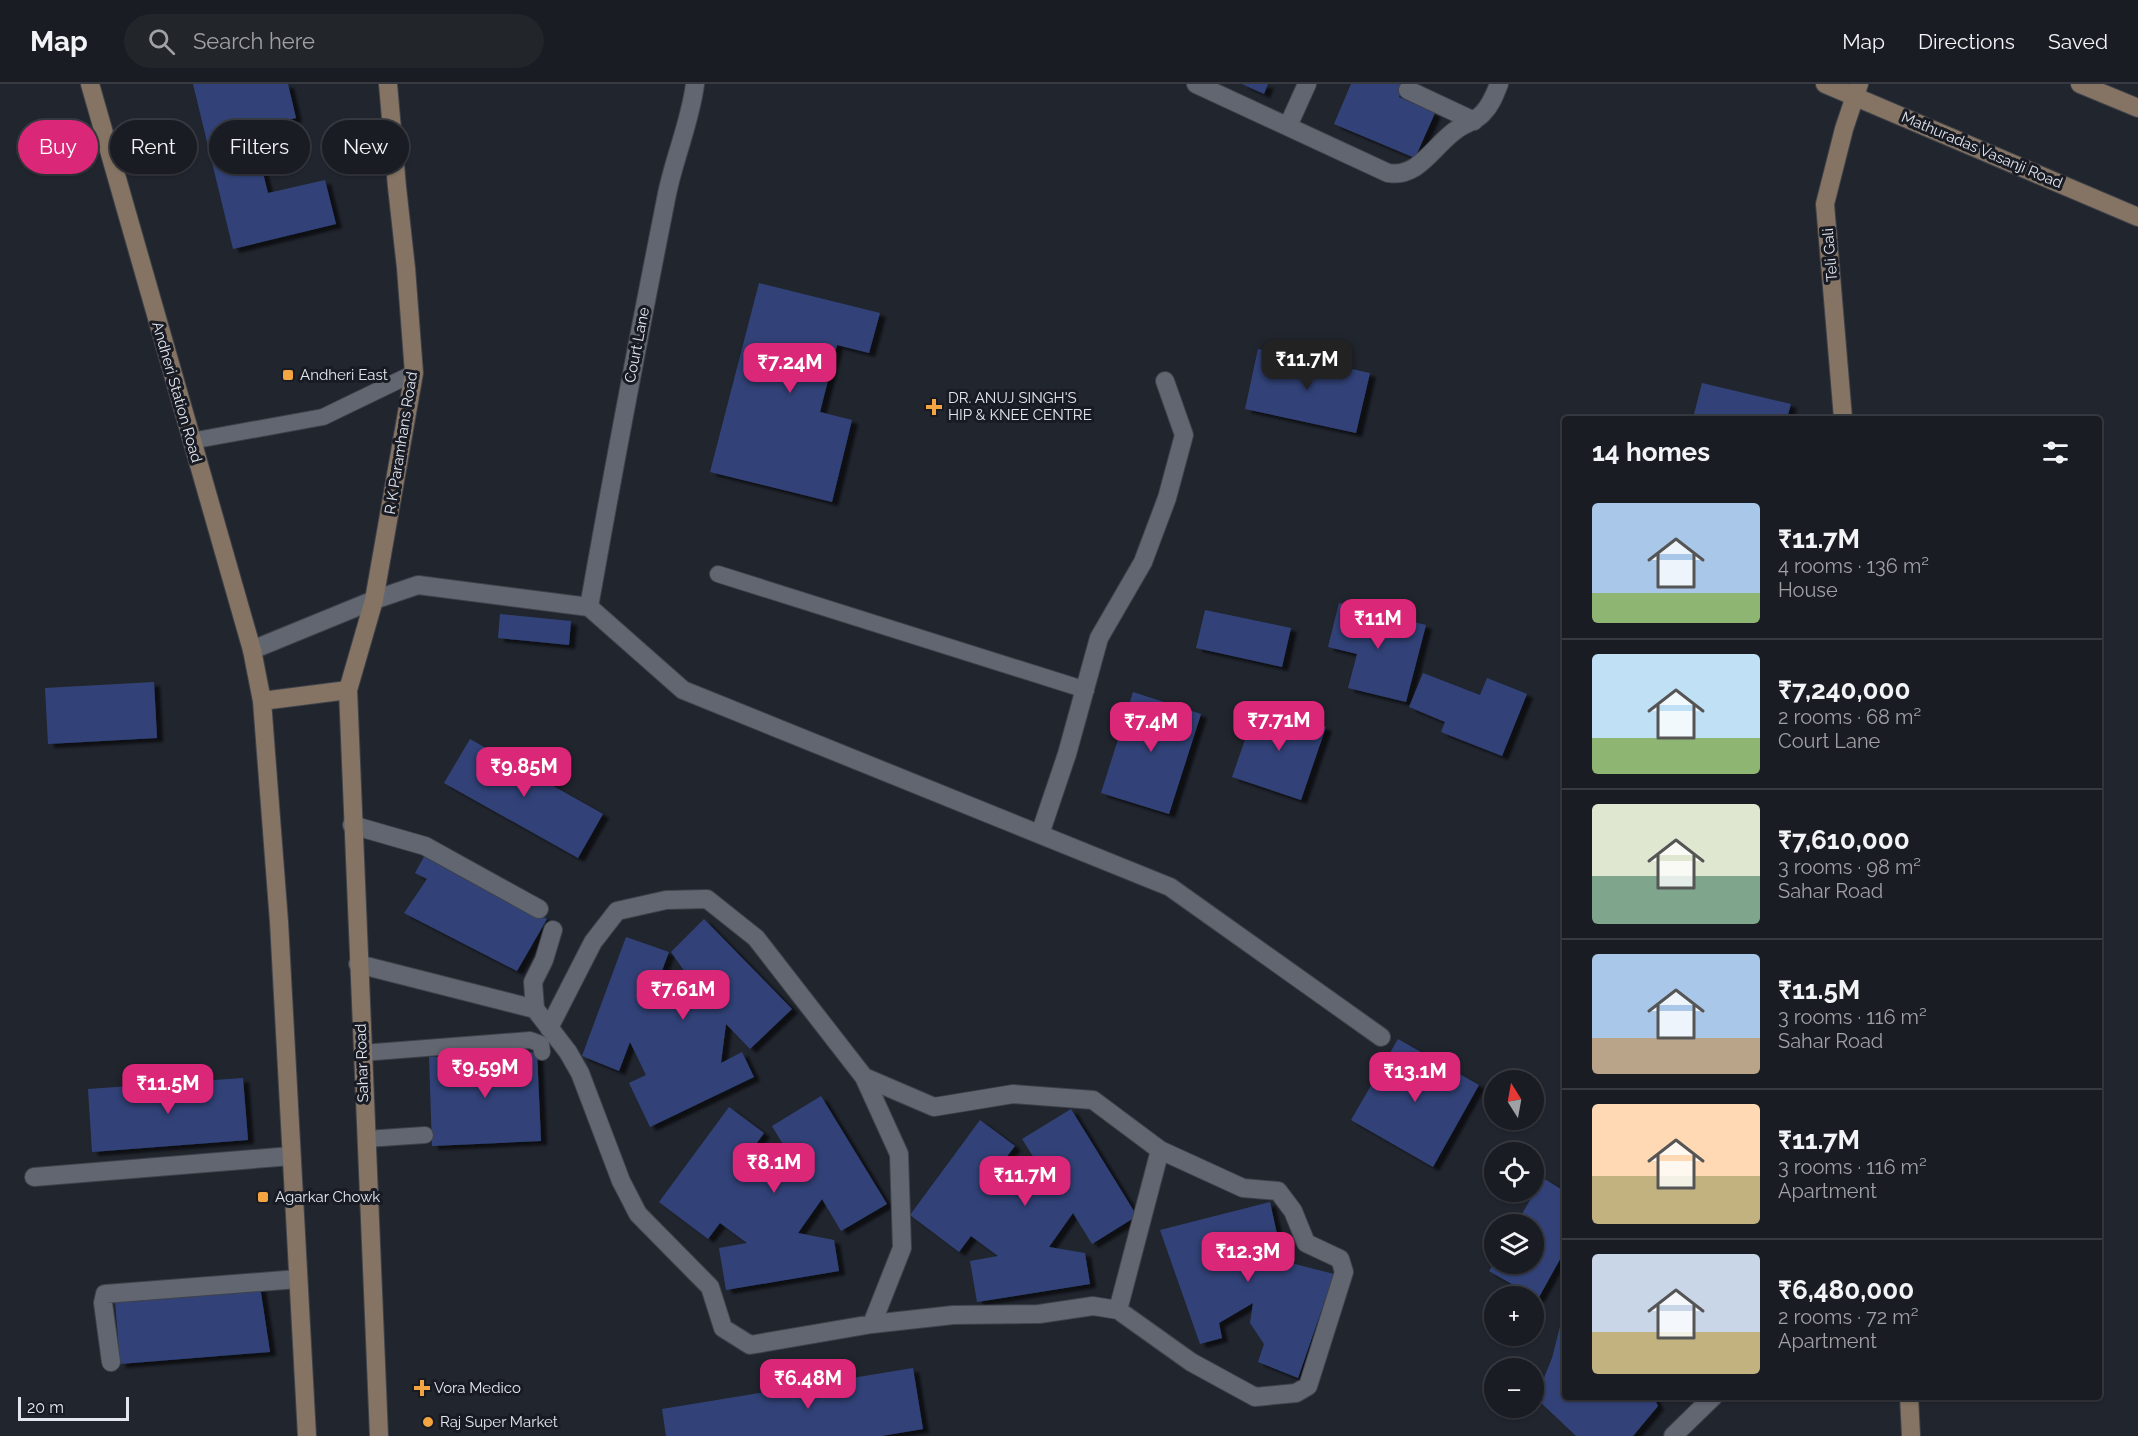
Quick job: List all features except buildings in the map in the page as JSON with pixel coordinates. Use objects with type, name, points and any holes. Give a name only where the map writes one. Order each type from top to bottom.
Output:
[{"type":"main road","name":"Andheri Station Road","points":[[90,84],[252,650],[262,701]]},
{"type":"main road","name":"R K Paramhans Road","points":[[348,690],[374,600],[414,373],[388,84]]},
{"type":"main road","name":"Mathuradas Vasanji Road","points":[[1825,84],[1857,90],[2138,217]]},
{"type":"main road","points":[[2079,84],[2138,108]]},
{"type":"main road","name":"Teli Gali","points":[[1843,416],[1825,204],[1844,129],[1857,90]]},
{"type":"main road","points":[[307,1436],[279,921],[262,701],[348,690]]},
{"type":"main road","name":"Sahar Road","points":[[348,690],[379,1436]]},
{"type":"main road","points":[[1909,1400],[1911,1436]]},
{"type":"street","name":"Court Lane","points":[[589,607],[667,194],[692,107],[696,84]]},
{"type":"street","points":[[1196,84],[1388,173],[1396,174],[1414,169],[1454,131],[1474,121],[1488,106],[1499,84]]},
{"type":"street","points":[[1288,126],[1306,84]]},
{"type":"street","points":[[1408,90],[1474,121]]},
{"type":"street","points":[[1040,834],[1086,690],[1099,638],[1143,562],[1167,498],[1184,435],[1166,381]]},
{"type":"street","points":[[252,650],[374,600],[418,585],[589,607],[683,690],[1170,887],[1381,1037]]},
{"type":"street","points":[[352,825],[425,846],[539,909]]},
{"type":"street","points":[[549,1028],[593,942],[617,911],[666,900],[707,899],[756,938],[864,1077],[899,1154],[902,1248],[872,1324]]},
{"type":"street","points":[[553,930],[544,960],[533,982],[535,1009],[568,1052],[580,1073],[621,1181],[638,1214],[710,1287],[723,1328],[750,1345],[872,1324],[953,1315],[1039,1314],[1093,1306],[1118,1310],[1191,1362],[1255,1397],[1296,1393],[1308,1386],[1344,1272],[1340,1259],[1306,1244],[1293,1211],[1278,1191],[1243,1188],[1160,1150],[1094,1100],[1013,1094],[934,1107],[864,1077]]},
{"type":"street","points":[[358,964],[535,1009]]},
{"type":"street","points":[[1118,1310],[1160,1150]]},
{"type":"street","points":[[34,1177],[291,1156]]},
{"type":"street","points":[[111,1362],[103,1303],[105,1294],[298,1279]]},
{"type":"street","points":[[1673,1436],[1710,1400]]},
{"type":"lane","points":[[191,441],[323,417],[414,373]]},
{"type":"lane","points":[[718,574],[1086,690]]},
{"type":"lane","points":[[362,1053],[530,1040],[541,1044],[543,1052]]},
{"type":"lane","points":[[366,1139],[425,1135]]},
{"type":"place","name":"Andheri East","points":[[288,375]]},
{"type":"place","name":"DR. ANUJ SINGH'S HIP & KNEE CENTRE","points":[[934,407]]},
{"type":"place","name":"Agarkar Chowk","points":[[263,1197]]},
{"type":"place","name":"Vora Medico","points":[[422,1388]]},
{"type":"place","name":"Raj Super Market","points":[[428,1422]]}]
